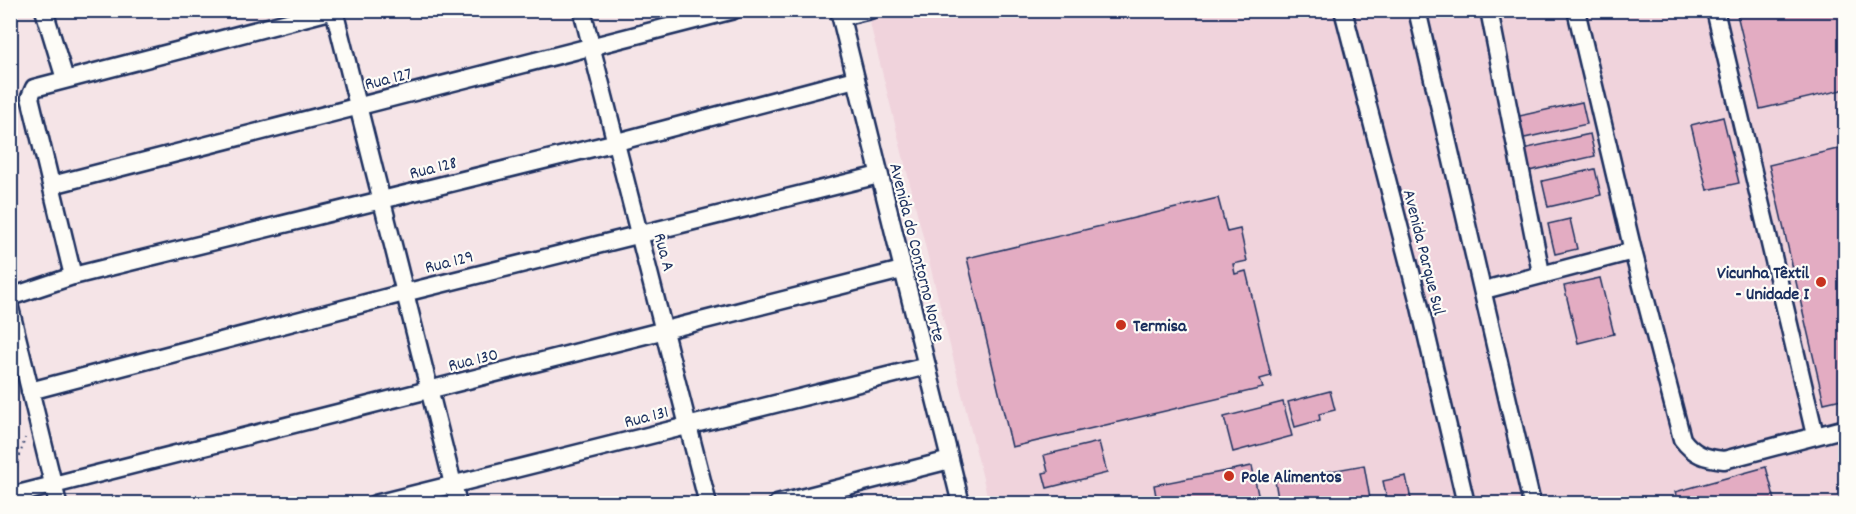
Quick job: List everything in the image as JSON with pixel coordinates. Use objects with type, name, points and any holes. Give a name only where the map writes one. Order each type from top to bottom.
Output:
[{"type":"street","points":[[44,10],[65,79]]},
{"type":"street","points":[[73,276],[30,97],[31,91],[40,85],[334,10],[458,504]]},
{"type":"street","name":"Rua A","points":[[582,10],[666,331],[708,504]]},
{"type":"street","name":"Rua 127","points":[[52,185],[734,10]]},
{"type":"street","points":[[840,14],[870,10]]},
{"type":"street","name":"Avenida Parque Sul","points":[[1343,10],[1419,303],[1466,504]]},
{"type":"street","points":[[1417,10],[1532,504]]},
{"type":"street","points":[[1489,10],[1541,273]]},
{"type":"street","points":[[1576,10],[1677,426],[1691,451],[1705,458],[1724,460],[1845,428]]},
{"type":"street","points":[[1715,10],[1815,435]]},
{"type":"street","name":"Avenida do Contorno Norte","points":[[840,14],[962,504]]},
{"type":"street","name":"Rua 128","points":[[15,295],[73,276],[617,142],[855,79]]},
{"type":"street","name":"Rua 129","points":[[30,391],[404,293],[879,175]]},
{"type":"street","points":[[1484,290],[1541,273],[1633,251]]},
{"type":"street","name":"Rua 130","points":[[10,496],[902,270]]},
{"type":"street","points":[[10,308],[58,504]]},
{"type":"street","name":"Rua 131","points":[[375,504],[927,366]]},
{"type":"street","points":[[777,504],[950,460]]},
{"type":"path","points":[[10,488],[25,437]]},
{"type":"shaded area","points":[[867,11],[1845,11],[1845,503],[989,503]]},
{"type":"building","points":[[1736,10],[1846,10],[1846,89],[1760,109]]},
{"type":"building","points":[[1582,102],[1587,124],[1520,139],[1515,117]]},
{"type":"building","points":[[1723,117],[1739,183],[1707,190],[1691,125]]},
{"type":"building","points":[[1590,134],[1595,156],[1529,171],[1523,149]]},
{"type":"building","name":"Vicunha Têxtil - Unidade I","points":[[1846,147],[1846,398],[1824,403],[1769,165]]},
{"type":"building","points":[[1595,169],[1601,195],[1548,207],[1542,181]]},
{"type":"building","name":"Termisa","points":[[1218,198],[1227,232],[1240,229],[1247,261],[1233,264],[1235,274],[1246,271],[1271,376],[1260,379],[1263,388],[1012,447],[967,258]]},
{"type":"building","points":[[1570,219],[1577,249],[1555,254],[1548,224]]},
{"type":"building","points":[[1600,278],[1614,334],[1578,343],[1564,286]]},
{"type":"building","points":[[1330,391],[1335,410],[1319,414],[1320,420],[1295,427],[1288,402]]},
{"type":"building","points":[[1283,402],[1292,436],[1233,452],[1224,417]]},
{"type":"building","points":[[1099,442],[1107,473],[1047,488],[1043,473],[1048,472],[1044,455]]},
{"type":"building","name":"Pole Alimentos","points":[[1364,465],[1371,504],[1279,504],[1275,481]]},
{"type":"building","name":"Pole Alimentos","points":[[1252,466],[1260,504],[1115,504],[1156,496],[1154,485]]},
{"type":"building","points":[[1766,467],[1776,504],[1679,504],[1675,492]]},
{"type":"building","name":"Pole Alimentos","points":[[1406,476],[1412,504],[1388,504],[1383,481]]},
{"type":"place","name":"Vicunha Têxtil - Unidade I","points":[[1821,282]]},
{"type":"place","name":"Termisa","points":[[1121,325]]},
{"type":"place","name":"Pole Alimentos","points":[[1229,476]]}]
